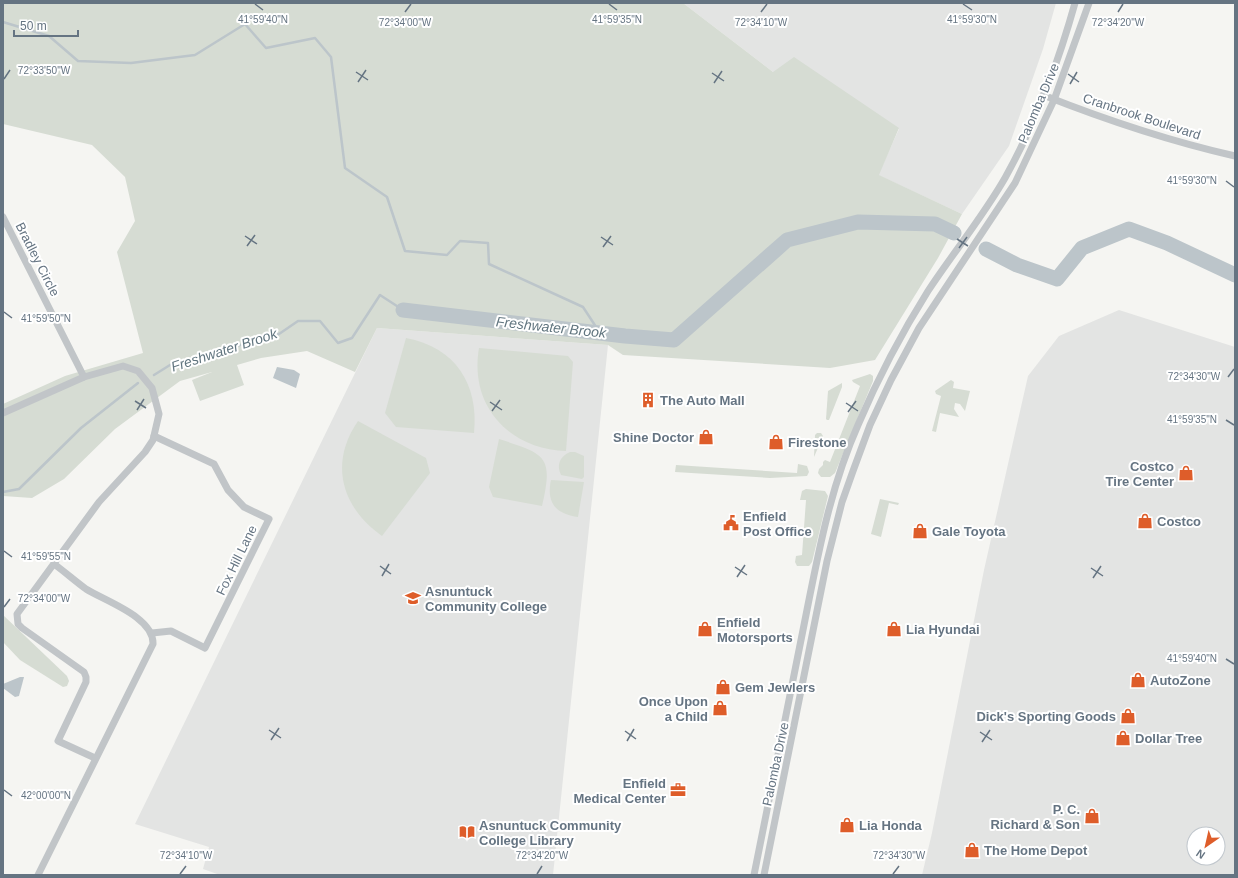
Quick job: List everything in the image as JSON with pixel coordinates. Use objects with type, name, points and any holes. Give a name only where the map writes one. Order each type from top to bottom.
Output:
[{"type":"street","name":"Palomba Drive","points":[[754,875],[814,573],[836,485],[857,427],[886,365],[930,289],[974,228],[1005,177],[1036,116],[1059,60],[1075,3]]},
{"type":"street","name":"Palomba Drive","points":[[764,875],[809,657],[827,561],[847,487],[870,424],[918,328],[1015,183],[1054,100],[1089,3]]},
{"type":"street","name":"Cranbrook Boulevard","points":[[1044,95],[1112,122],[1197,147],[1235,156]]},
{"type":"street","points":[[990,201],[999,208]]},
{"type":"street","name":"Bradley Circle","points":[[3,217],[84,377]]},
{"type":"street","points":[[886,365],[896,370]]},
{"type":"street","points":[[3,413],[84,377],[124,366],[138,371],[144,377],[152,388],[159,414],[154,436],[145,452],[99,502],[17,614],[16,619],[22,628],[84,672],[86,682],[58,741],[94,758]]},
{"type":"street","name":"Fox Hill Lane","points":[[152,633],[171,631],[205,648],[269,519],[244,507],[228,490],[214,464],[154,436]]},
{"type":"street","points":[[836,485],[847,487]]},
{"type":"street","points":[[38,875],[94,758],[152,644],[152,633],[135,616],[88,589],[54,564]]},
{"type":"street","points":[[796,664],[809,657]]},
{"type":"shaded area","points":[[3,3],[683,3],[773,72],[794,57],[899,128],[879,175],[962,214],[938,258],[875,360],[830,368],[623,355],[608,345],[377,328],[355,372],[307,351],[261,358],[237,365],[244,385],[200,401],[192,380],[212,372],[180,381],[115,429],[64,479],[32,498],[3,496],[3,404],[65,376],[143,353],[117,252],[135,221],[125,177],[92,145],[3,124]]},
{"type":"shaded area","points":[[683,3],[1056,3],[1043,49],[1009,146],[962,214],[878,175],[899,129],[773,72]]},
{"type":"shaded area","points":[[1119,310],[1235,347],[1235,875],[922,875],[932,833],[984,570],[1028,376],[1059,336]]},
{"type":"shaded area","name":"Asnuntuck Community College","points":[[377,328],[608,345],[553,875],[220,875],[203,869],[209,847],[135,824]]},
{"type":"shaded area","points":[[406,338],[423,343],[438,350],[450,359],[460,370],[468,384],[472,399],[475,415],[474,433],[396,427],[385,413]]},
{"type":"shaded area","points":[[479,348],[568,356],[573,362],[566,451],[545,448],[527,442],[511,433],[497,420],[487,406],[480,388],[478,369]]},
{"type":"shaded area","points":[[277,367],[294,370],[300,374],[296,388],[273,378]]},
{"type":"shaded area","points":[[870,374],[873,376],[873,381],[835,473],[830,477],[821,477],[818,473],[819,469],[825,460],[830,462],[860,386],[852,380]]},
{"type":"shaded area","points":[[951,380],[954,382],[953,388],[970,391],[965,411],[960,404],[955,403],[954,409],[959,417],[940,413],[936,432],[932,431],[941,396],[936,394],[935,391]]},
{"type":"shaded area","points":[[842,383],[842,387],[829,420],[827,420],[828,391]]},
{"type":"shaded area","points":[[358,421],[426,458],[430,473],[382,536],[357,512],[349,498],[344,483],[342,468],[344,453],[349,437]]},
{"type":"shaded area","points":[[817,433],[821,433],[823,436],[814,457],[815,435]]},
{"type":"shaded area","points":[[499,439],[536,453],[542,459],[546,466],[547,476],[542,506],[493,497],[489,487]]},
{"type":"shaded area","points":[[570,452],[575,452],[584,456],[584,477],[582,479],[561,475],[559,464],[561,458]]},
{"type":"shaded area","points":[[798,464],[807,466],[809,472],[807,476],[770,478],[675,472],[676,465],[797,473]]},
{"type":"shaded area","points":[[551,480],[584,482],[578,517],[564,513],[554,506],[550,495]]},
{"type":"shaded area","points":[[806,489],[825,491],[828,496],[812,562],[809,566],[797,566],[795,562],[796,556],[802,555],[806,500],[800,500],[802,491]]},
{"type":"shaded area","points":[[880,499],[899,503],[898,505],[889,503],[881,537],[871,534]]},
{"type":"shaded area","points":[[3,615],[67,676],[69,681],[67,686],[63,687],[20,660],[3,642]]},
{"type":"shaded area","points":[[20,677],[24,677],[19,696],[15,697],[3,688],[3,684]]},
{"type":"waterway","points":[[3,22],[49,36],[78,61],[131,63],[195,55],[245,24],[266,48],[315,38],[331,57],[345,168],[387,197],[405,251],[447,255],[460,241],[488,243],[489,264],[583,307],[600,333]]},
{"type":"waterway","name":"Freshwater Brook","points":[[403,310],[625,336],[674,340],[787,240],[858,222],[935,224],[954,233]]},
{"type":"waterway","name":"Freshwater Brook","points":[[986,249],[1017,265],[1057,279],[1082,248],[1129,229],[1167,243],[1235,275]]},
{"type":"waterway","name":"Freshwater Brook","points":[[154,375],[170,365],[279,334],[298,321],[320,321],[338,343],[352,338],[380,295],[403,310]]},
{"type":"waterway","name":"Freshwater Brook","points":[[3,492],[19,489],[81,428],[138,383]]},
{"type":"place","name":"The Auto Mall","points":[[648,400]]},
{"type":"place","name":"Shine Doctor","points":[[706,437]]},
{"type":"place","name":"Firestone","points":[[776,442]]},
{"type":"place","name":"Costco Tire Center","points":[[1186,473]]},
{"type":"place","name":"Costco","points":[[1145,521]]},
{"type":"place","name":"Enfield Post Office","points":[[731,523]]},
{"type":"place","name":"Gale Toyota","points":[[920,531]]},
{"type":"place","name":"Asnuntuck Community College","points":[[413,598]]},
{"type":"place","name":"Enfield Motorsports","points":[[705,629]]},
{"type":"place","name":"Lia Hyundai","points":[[894,629]]},
{"type":"place","name":"AutoZone","points":[[1138,680]]},
{"type":"place","name":"Gem Jewlers","points":[[723,687]]},
{"type":"place","name":"Once Upon a Child","points":[[720,708]]},
{"type":"place","name":"Dick's Sporting Goods","points":[[1128,716]]},
{"type":"place","name":"Dollar Tree","points":[[1123,738]]},
{"type":"place","name":"Enfield Medical Center","points":[[678,790]]},
{"type":"place","name":"P. C. Richard & Son","points":[[1092,816]]},
{"type":"place","name":"Lia Honda","points":[[847,825]]},
{"type":"place","name":"Asnuntuck Community College Library","points":[[467,832]]},
{"type":"place","name":"The Home Depot","points":[[972,850]]}]
